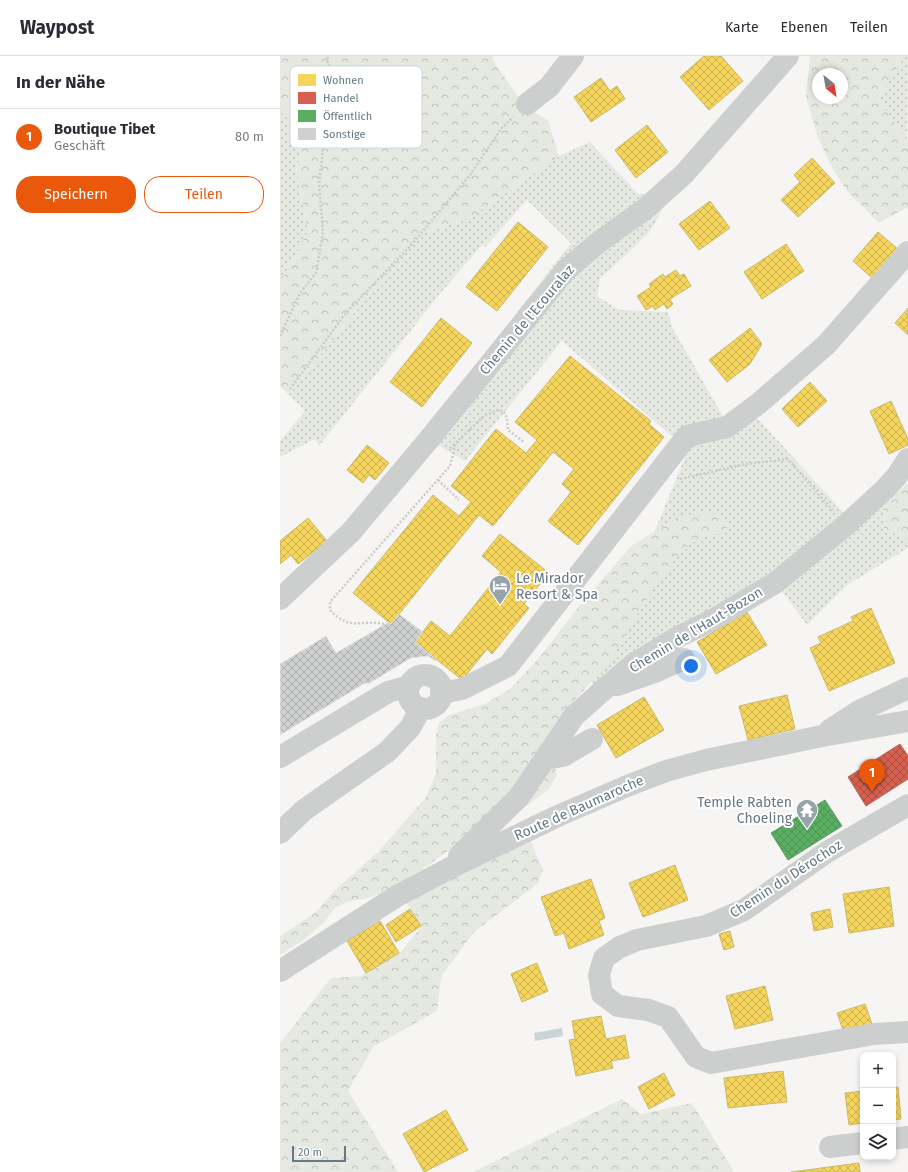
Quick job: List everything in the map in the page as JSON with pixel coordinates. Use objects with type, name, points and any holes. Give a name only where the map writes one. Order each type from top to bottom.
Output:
[{"type":"street","points":[[527,104],[549,87],[573,56]]},
{"type":"street","name":"Chemin de l'Ecouralaz","points":[[280,599],[351,532],[426,443],[566,270],[599,242],[645,209],[684,174],[788,56]]},
{"type":"street","points":[[441,693],[462,689],[508,666],[687,436],[727,426],[758,404],[826,345],[908,252]]},
{"type":"street","name":"Chemin de l'Haut-Bozon","points":[[452,867],[461,852],[488,829],[519,797],[574,716],[604,689],[634,664],[678,637],[716,618],[775,583],[857,515],[897,476],[908,459]]},
{"type":"street","points":[[604,689],[657,671],[684,659]]},
{"type":"street","points":[[425,675],[435,679],[441,687],[441,693],[438,702],[435,705],[430,708],[421,708],[409,698],[409,686],[415,678],[425,675]]},
{"type":"street","points":[[280,757],[388,692],[409,686]]},
{"type":"street","points":[[822,736],[859,711],[908,688]]},
{"type":"street","points":[[280,833],[304,810],[387,752],[410,728],[421,708]]},
{"type":"street","name":"Route de Baumaroche","points":[[280,971],[397,896],[452,867],[560,815],[666,771],[706,760],[822,736],[908,721]]},
{"type":"street","points":[[545,759],[563,756],[592,739]]},
{"type":"street","name":"Chemin du Dérochoz","points":[[908,805],[827,852],[744,910],[706,926],[637,940],[620,947],[604,958],[599,975],[602,994],[618,1006],[648,1010],[668,1017],[696,1057],[711,1063],[874,1034],[908,1032]]},
{"type":"street","points":[[896,1139],[908,1138]]},
{"type":"street","points":[[830,1147],[860,1143]]},
{"type":"path","points":[[328,56],[327,64],[330,66]]},
{"type":"path","points":[[290,389],[345,314],[412,244],[470,175],[501,129],[527,104]]},
{"type":"path","points":[[280,336],[300,293],[316,273],[324,233],[318,183],[323,148]]},
{"type":"path","points":[[445,452],[484,416],[498,410],[504,412],[508,418],[508,430],[524,442]]},
{"type":"path","points":[[384,624],[375,622],[352,625],[338,619],[330,610],[330,602],[450,466],[456,442]]},
{"type":"path","points":[[678,480],[746,464],[788,459],[836,515]]},
{"type":"path","points":[[438,480],[459,500]]},
{"type":"green space","points":[[280,56],[293,66],[290,66],[290,148],[302,148],[296,172],[308,231],[283,277],[280,274]]},
{"type":"green space","points":[[280,56],[494,56],[492,59],[525,107],[548,120],[559,156],[473,216],[415,236],[289,395],[280,386],[280,274],[283,277],[308,231],[296,172],[302,148],[422,148],[422,66],[290,66],[290,107],[280,116]]},
{"type":"green space","points":[[810,56],[905,56],[878,99],[908,141],[908,210],[906,208],[879,223],[847,191],[830,164],[817,135],[806,97]]},
{"type":"green space","points":[[905,56],[908,56],[907,141],[878,99]]},
{"type":"green space","points":[[590,142],[638,194],[671,194],[649,233],[600,279],[597,296],[620,310],[668,312],[672,327],[725,420],[758,419],[846,515],[883,504],[884,529],[908,539],[908,548],[847,585],[807,625],[778,586],[637,670],[578,718],[688,450],[562,341],[465,461],[421,435],[571,243],[527,200],[485,247],[482,245],[443,290],[319,446],[315,439],[280,457],[280,441],[305,411],[289,395],[415,236],[473,216],[559,156]]},
{"type":"green space","points":[[908,483],[908,539],[884,529],[883,504]]},
{"type":"green space","points":[[703,513],[722,516],[729,526],[722,533],[698,539],[681,551],[644,603],[610,662],[571,704],[547,738],[557,775],[549,789],[500,826],[452,848],[420,871],[384,892],[364,899],[349,901],[335,908],[323,923],[305,939],[280,955],[280,936],[316,912],[335,890],[379,851],[426,797],[436,773],[436,734],[439,723],[449,715],[485,704],[510,689],[539,658],[580,605],[631,546],[679,516]]},
{"type":"green space","points":[[530,840],[543,870],[537,884],[473,933],[441,977],[437,1011],[373,1047],[348,1091],[398,1172],[280,1172],[280,1043],[331,978],[361,976],[401,952],[421,927],[405,899]]},
{"type":"green space","points":[[622,1099],[641,1114],[692,1103],[734,1172],[473,1172]]},
{"type":"shaded area","points":[[562,1028],[563,1036],[535,1041],[534,1033]]},
{"type":"building: Wohnen","points":[[704,56],[721,56],[743,81],[709,110],[680,77]]},
{"type":"building: Wohnen","points":[[601,78],[610,91],[617,86],[625,99],[591,122],[574,97]]},
{"type":"building: Wohnen","points":[[647,125],[668,152],[636,178],[615,150]]},
{"type":"building: Wohnen","points":[[812,158],[835,183],[798,217],[781,200],[800,182],[794,175]]},
{"type":"building: Wohnen","points":[[710,201],[730,228],[699,250],[679,224]]},
{"type":"building: Wohnen","points":[[518,222],[548,247],[497,311],[466,287]]},
{"type":"building: Wohnen","points":[[878,232],[899,250],[873,279],[853,261]]},
{"type":"building: Wohnen","points":[[786,244],[804,271],[762,299],[744,272]]},
{"type":"building: Wohnen","points":[[676,270],[680,276],[684,274],[691,286],[670,299],[673,304],[667,309],[664,304],[655,310],[653,306],[646,310],[637,296],[651,287],[649,284],[663,274],[665,277]]},
{"type":"building: Wohnen","points":[[908,308],[908,335],[895,323]]},
{"type":"building: Wohnen","points":[[441,318],[472,343],[422,407],[390,382]]},
{"type":"building: Wohnen","points":[[750,328],[762,344],[750,364],[727,382],[709,360]]},
{"type":"building: Wohnen","points":[[570,356],[651,421],[649,424],[664,437],[578,545],[548,521],[571,492],[562,484],[574,469],[553,452],[493,526],[479,515],[391,624],[353,593],[433,495],[459,516],[471,502],[451,486],[496,429],[526,453],[537,440],[515,422]]},
{"type":"building: Wohnen","points":[[810,382],[827,401],[798,427],[782,409]]},
{"type":"building: Wohnen","points":[[891,401],[908,439],[908,445],[889,454],[870,411]]},
{"type":"building: Wohnen","points":[[367,445],[389,463],[375,480],[369,475],[363,483],[347,470]]},
{"type":"building: Wohnen","points":[[308,518],[327,541],[298,564],[291,555],[280,564],[280,541]]},
{"type":"building: Wohnen","name":"Le Mirador Resort & Spa","points":[[500,534],[549,573],[524,604],[529,608],[492,654],[487,649],[462,680],[415,642],[431,621],[450,636],[501,572],[482,556]]},
{"type":"building: Wohnen","points":[[871,608],[895,663],[829,691],[810,648],[821,643],[818,637],[853,621],[851,617]]},
{"type":"building: Wohnen","points":[[747,612],[767,645],[716,674],[697,642]]},
{"type":"building: Wohnen","points":[[787,695],[795,729],[748,740],[739,706]]},
{"type":"building: Wohnen","points":[[644,697],[664,730],[616,758],[597,725]]},
{"type":"building: Wohnen","points":[[675,865],[688,900],[643,917],[629,883]]},
{"type":"building: Wohnen","points":[[591,879],[605,918],[599,921],[604,935],[569,949],[564,933],[555,936],[541,897]]},
{"type":"building: Wohnen","points":[[889,887],[894,926],[849,933],[843,894]]},
{"type":"building: Wohnen","points":[[410,909],[421,926],[396,942],[386,925]]},
{"type":"building: Wohnen","points":[[830,909],[833,927],[814,931],[811,913]]},
{"type":"building: Wohnen","points":[[380,921],[399,953],[366,973],[347,941]]},
{"type":"building: Wohnen","points":[[730,931],[734,947],[724,950],[719,934]]},
{"type":"building: Wohnen","points":[[537,963],[548,991],[522,1002],[511,974]]},
{"type":"building: Wohnen","points":[[765,986],[773,1020],[735,1029],[726,996]]},
{"type":"building: Wohnen","points":[[865,1004],[872,1024],[844,1033],[837,1013]]},
{"type":"building: Wohnen","points":[[601,1016],[606,1039],[625,1035],[629,1058],[611,1061],[613,1068],[576,1076],[569,1040],[575,1039],[572,1021]]},
{"type":"building: Wohnen","points":[[783,1071],[787,1102],[728,1108],[724,1078]]},
{"type":"building: Wohnen","points":[[664,1073],[675,1095],[649,1109],[638,1087]]},
{"type":"building: Wohnen","points":[[898,1087],[901,1119],[896,1120],[896,1088]]},
{"type":"building: Wohnen","points":[[860,1091],[860,1123],[849,1125],[845,1093]]},
{"type":"building: Wohnen","points":[[446,1110],[468,1150],[424,1172],[403,1134]]},
{"type":"building: Wohnen","points":[[859,1163],[860,1172],[791,1172]]},
{"type":"building: Handel","points":[[900,744],[908,756],[908,779],[866,806],[848,777]]},
{"type":"building: Öffentlich","name":"Temple Rabten Choeling","points":[[825,800],[842,826],[788,860],[771,833]]},
{"type":"building: Sonstige","points":[[399,614],[423,632],[415,642],[437,660],[435,661],[428,656],[411,658],[368,684],[365,683],[280,735],[280,664],[326,636],[336,653],[389,622],[391,624]]},
{"type":"place","name":"Le Mirador Resort & Spa","points":[[500,606]]},
{"type":"place","name":"Boutique Tibet","points":[[872,792]]},
{"type":"place","name":"Temple Rabten Choeling","points":[[807,830]]}]
